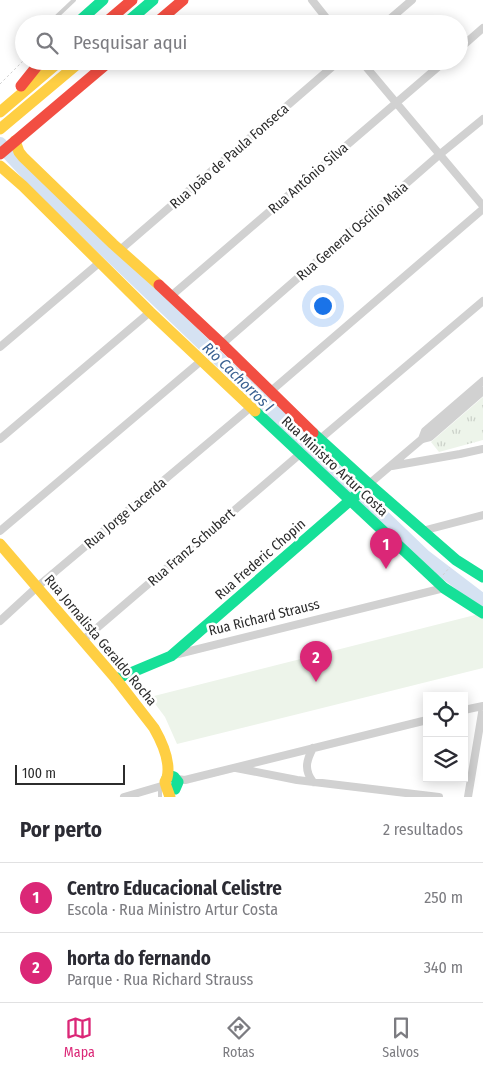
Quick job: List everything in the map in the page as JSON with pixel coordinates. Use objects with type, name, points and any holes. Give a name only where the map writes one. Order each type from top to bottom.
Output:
[{"type":"main road","points":[[86,15],[103,0]]},
{"type":"main road","points":[[114,15],[132,0]]},
{"type":"main road","points":[[136,15],[153,0]]},
{"type":"main road","points":[[166,15],[183,0]]},
{"type":"main road","points":[[9,104],[34,70]]},
{"type":"main road","points":[[0,112],[49,70]]},
{"type":"main road","points":[[3,127],[70,70]]},
{"type":"main road","points":[[0,154],[99,70]]},
{"type":"main road","name":"Rua Ministro Artur Costa","points":[[14,143],[24,157],[120,250],[222,344],[367,486],[456,560],[483,578]]},
{"type":"main road","name":"Rua Ministro Artur Costa","points":[[0,166],[201,361],[300,454],[352,498],[428,573],[443,582],[483,613]]},
{"type":"main road","name":"Rua Frederic Chopin","points":[[171,656],[367,486]]},
{"type":"main road","name":"Rua Jornalista Geraldo Rocha","points":[[0,544],[116,680],[154,728],[164,748],[171,787]]},
{"type":"main road","name":"Rua Richard Strauss","points":[[116,680],[171,656]]},
{"type":"street","points":[[312,0],[324,15]]},
{"type":"street","points":[[394,15],[412,0]]},
{"type":"street","points":[[468,41],[483,28]]},
{"type":"street","name":"Rua João de Paula Fonseca","points":[[120,250],[329,70]]},
{"type":"street","points":[[271,391],[483,208],[368,70]]},
{"type":"street","name":"Rua Antônio Silva","points":[[171,296],[434,70]]},
{"type":"street","name":"Rua General Oscilio Maia","points":[[222,344],[483,119]]},
{"type":"street","points":[[0,348],[99,263]]},
{"type":"street","points":[[320,439],[483,301]]},
{"type":"street","points":[[0,440],[150,312]]},
{"type":"street","points":[[0,531],[201,361]]},
{"type":"street","points":[[422,440],[425,431],[483,382]]},
{"type":"street","points":[[367,486],[422,440],[430,437],[483,391]]},
{"type":"street","name":"Rua Jorge Lacerda","points":[[0,621],[37,587],[251,407]]},
{"type":"street","points":[[390,466],[483,449]]},
{"type":"street","name":"Rua Franz Schubert","points":[[82,640],[300,454]]},
{"type":"street","points":[[422,531],[483,515]]},
{"type":"street","points":[[422,593],[428,584],[428,573]]},
{"type":"street","name":"Rua Richard Strauss","points":[[171,656],[422,593],[443,582]]},
{"type":"street","points":[[468,709],[483,706],[481,729],[468,797]]},
{"type":"street","points":[[124,797],[171,787],[234,768],[423,721]]},
{"type":"street","points":[[313,748],[307,768],[308,775],[313,782]]},
{"type":"street","points":[[234,768],[313,782],[439,797]]},
{"type":"lane","points":[[58,15],[74,0]]},
{"type":"path","points":[[0,84],[15,69]]},
{"type":"path","points":[[443,582],[452,564]]},
{"type":"green space","points":[[483,397],[483,440],[439,452],[431,442]]},
{"type":"green space","points":[[479,614],[483,616],[483,668],[177,744],[165,717],[150,697]]},
{"type":"waterway","name":"Rio Cachorros I","points":[[0,144],[43,190],[424,556],[483,601]]},
{"type":"traffic: fast","points":[[86,15],[103,0]]},
{"type":"traffic: fast","points":[[136,15],[153,0]]},
{"type":"traffic: fast","points":[[255,411],[444,588],[483,613]]},
{"type":"traffic: fast","points":[[313,433],[456,560],[483,577]]},
{"type":"traffic: fast","points":[[116,679],[171,656],[369,484]]},
{"type":"traffic: fast","points":[[167,778],[174,777],[178,782],[175,789],[168,789]]},
{"type":"traffic: slow","points":[[0,112],[49,70]]},
{"type":"traffic: slow","points":[[0,129],[70,70]]},
{"type":"traffic: slow","points":[[15,141],[23,157],[113,244],[159,285]]},
{"type":"traffic: slow","points":[[0,166],[23,186],[150,312],[255,411]]},
{"type":"traffic: slow","points":[[0,544],[116,679],[154,728],[167,759],[168,772],[165,782],[170,797]]},
{"type":"traffic: jam","points":[[114,15],[132,0]]},
{"type":"traffic: jam","points":[[166,15],[183,0]]},
{"type":"traffic: jam","points":[[21,86],[34,70]]},
{"type":"traffic: jam","points":[[0,154],[99,70]]},
{"type":"traffic: jam","points":[[159,285],[313,433]]},
{"type":"place","name":"Centro Educacional Celistre","points":[[386,569]]},
{"type":"place","name":"horta do fernando","points":[[316,682]]}]
